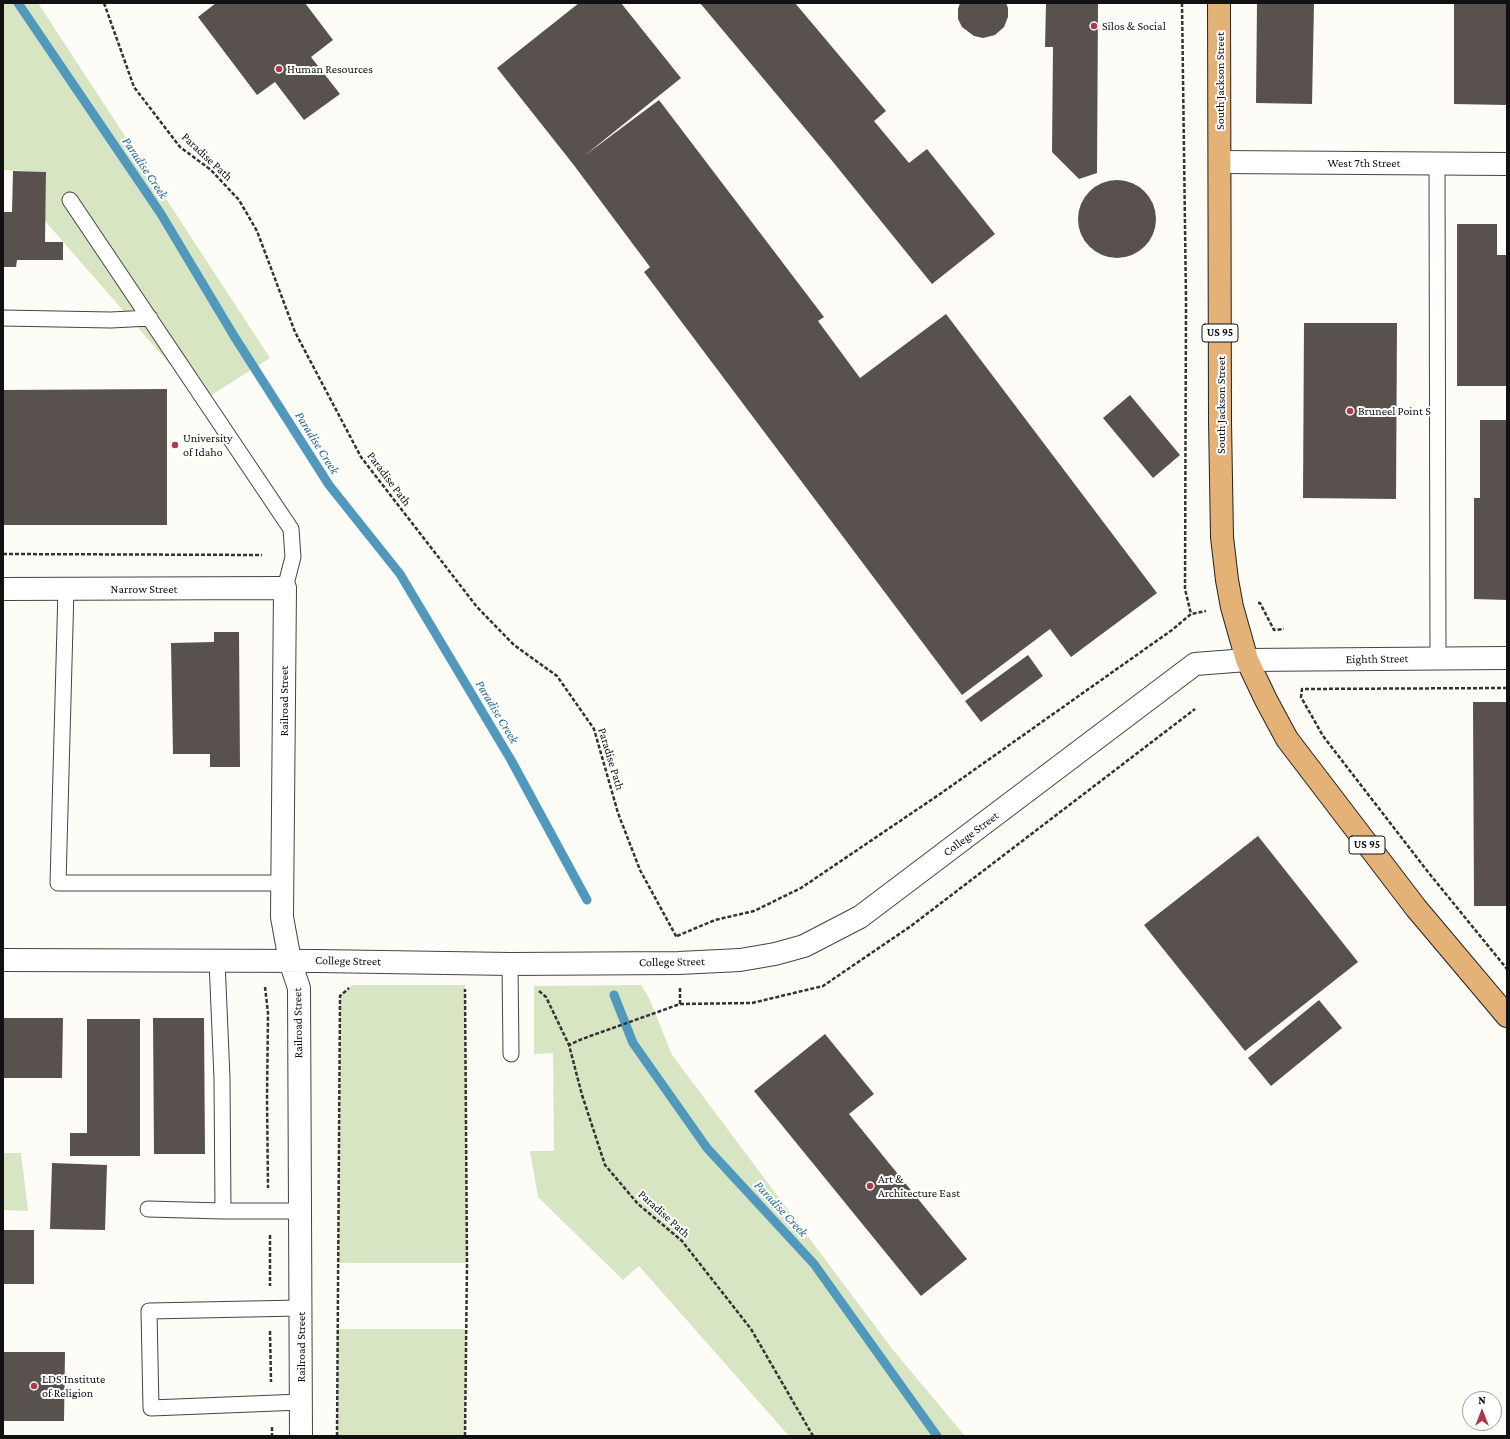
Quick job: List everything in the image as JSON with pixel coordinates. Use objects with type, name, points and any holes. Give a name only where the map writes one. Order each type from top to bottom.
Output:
[{"type":"highway","name":"South Jackson Street","points":[[1219,3],[1220,420],[1222,537],[1232,607],[1247,660]]},
{"type":"highway","name":"US 95","points":[[1247,660],[1287,739],[1416,908],[1507,1016]]},
{"type":"street","name":"West 7th Street","points":[[1220,162],[1507,164]]},
{"type":"street","name":"Narrow Street","points":[[3,589],[285,588]]},
{"type":"street","name":"Railroad Street","points":[[285,588],[282,917],[290,961],[299,988],[301,1436]]},
{"type":"street","name":"Eighth Street","points":[[1247,660],[1507,658]]},
{"type":"street","name":"College Street","points":[[3,960],[290,961],[510,964],[679,963],[740,960],[775,954],[804,946],[836,931],[860,917],[1195,664],[1247,660]]},
{"type":"lane","points":[[1437,164],[1438,658]]},
{"type":"lane","points":[[70,200],[291,529],[293,557],[285,588]]},
{"type":"lane","points":[[3,318],[111,320],[150,318]]},
{"type":"lane","points":[[66,589],[58,883],[283,883]]},
{"type":"lane","points":[[217,961],[222,1078],[223,1211]]},
{"type":"lane","points":[[510,964],[511,1054]]},
{"type":"lane","points":[[148,1209],[300,1211]]},
{"type":"lane","points":[[300,1308],[149,1310],[151,1408],[301,1402]]},
{"type":"path","name":"Paradise Path","points":[[104,3],[134,87],[180,148],[211,170],[239,200],[257,232],[295,332],[360,457],[477,607],[514,645],[557,676],[594,729],[618,813],[640,870],[677,936],[677,943]]},
{"type":"path","points":[[669,936],[677,936],[715,920],[754,911],[801,888],[953,785],[1172,630],[1191,614],[1185,589],[1186,300],[1182,3]]},
{"type":"path","points":[[3,554],[262,555]]},
{"type":"path","points":[[1507,688],[1302,689],[1301,696],[1322,736],[1428,872],[1507,969]]},
{"type":"path","points":[[337,1436],[340,996],[352,985]]},
{"type":"path","points":[[465,985],[467,1263],[465,1436]]},
{"type":"path","name":"Paradise Path","points":[[680,986],[680,1004],[569,1045],[582,1095],[605,1165],[638,1204],[682,1241],[751,1329],[813,1436]]},
{"type":"green space","points":[[3,3],[38,3],[270,358],[202,401],[45,221],[46,172],[3,170]]},
{"type":"green space","points":[[352,985],[465,985],[467,1263],[338,1263],[340,996]]},
{"type":"green space","points":[[641,985],[649,998],[672,1055],[893,1350],[965,1436],[789,1436],[639,1266],[623,1280],[538,1197],[530,1151],[554,1151],[553,1053],[534,1054],[534,986]]},
{"type":"green space","points":[[3,1153],[21,1153],[28,1211],[3,1210]]},
{"type":"green space","points":[[337,1329],[466,1329],[465,1436],[337,1436]]},
{"type":"building","name":"Human Resources","points":[[216,3],[305,3],[333,40],[311,57],[340,94],[304,120],[275,82],[257,95],[198,17]]},
{"type":"building","points":[[579,3],[621,3],[681,78],[584,156],[659,100],[824,317],[818,321],[860,378],[946,314],[1157,593],[1071,657],[1050,629],[962,695],[644,272],[650,267],[573,164],[497,68]]},
{"type":"building","points":[[700,3],[795,3],[886,111],[874,121],[909,163],[927,149],[995,234],[932,284],[829,157]]},
{"type":"building","points":[[960,3],[1006,3],[1008,8],[1008,17],[1004,27],[995,35],[983,38],[974,36],[962,27],[958,19],[958,9]]},
{"type":"building","points":[[1046,3],[1098,3],[1097,173],[1079,179],[1052,152],[1053,47],[1045,47]]},
{"type":"building","points":[[1257,3],[1314,3],[1312,104],[1256,103]]},
{"type":"building","points":[[1454,3],[1507,3],[1507,105],[1454,104]]},
{"type":"building","points":[[13,171],[46,172],[45,242],[63,242],[63,260],[17,260],[16,267],[3,267],[3,212],[12,212]]},
{"type":"building","points":[[1117,180],[1132,183],[1139,187],[1149,197],[1153,204],[1156,219],[1153,234],[1149,241],[1139,251],[1132,255],[1117,258],[1102,255],[1095,251],[1085,241],[1081,234],[1078,219],[1081,204],[1085,197],[1095,187],[1102,183]]},
{"type":"building","points":[[1457,224],[1497,224],[1497,255],[1507,255],[1507,386],[1457,386]]},
{"type":"building","name":"Bruneel Point S","points":[[1304,323],[1397,323],[1396,499],[1303,498]]},
{"type":"building","points":[[167,389],[167,525],[3,525],[3,390]]},
{"type":"building","points":[[1130,395],[1180,455],[1153,478],[1103,418]]},
{"type":"building","points":[[1480,420],[1507,420],[1507,600],[1474,599],[1474,498],[1480,498]]},
{"type":"building","points":[[214,632],[239,632],[240,767],[210,767],[210,754],[173,754],[171,643],[214,642]]},
{"type":"building","points":[[1028,655],[1043,676],[981,722],[965,701]]},
{"type":"building","points":[[1473,702],[1507,702],[1507,906],[1474,906]]},
{"type":"building","points":[[1258,836],[1358,962],[1245,1051],[1144,925]]},
{"type":"building","points":[[1319,1000],[1342,1028],[1271,1086],[1248,1058]]},
{"type":"building","points":[[3,1018],[63,1018],[62,1078],[3,1078]]},
{"type":"building","points":[[153,1018],[204,1018],[205,1154],[154,1154]]},
{"type":"building","points":[[87,1019],[140,1019],[140,1156],[70,1156],[70,1133],[87,1133]]},
{"type":"building","name":"Art & Architecture East","points":[[825,1034],[874,1094],[849,1114],[967,1259],[921,1296],[754,1091]]},
{"type":"building","points":[[52,1163],[107,1165],[105,1230],[50,1229]]},
{"type":"building","points":[[3,1230],[34,1230],[34,1284],[3,1284]]},
{"type":"building","name":"LDS Institute of Religion","points":[[3,1352],[65,1352],[64,1421],[3,1421]]},
{"type":"waterway","name":"Paradise Creek","points":[[18,3],[161,214],[234,336],[329,485],[400,574],[511,760],[587,900]]},
{"type":"waterway","name":"Paradise Creek","points":[[614,995],[633,1043],[707,1148],[814,1264],[937,1436]]},
{"type":"place","name":"Silos & Social","points":[[1094,26]]},
{"type":"place","name":"Human Resources","points":[[279,69]]},
{"type":"place","name":"Bruneel Point S","points":[[1350,411]]},
{"type":"place","name":"University of Idaho","points":[[175,445]]},
{"type":"place","name":"Art & Architecture East","points":[[870,1186]]},
{"type":"place","name":"LDS Institute of Religion","points":[[34,1386]]}]
